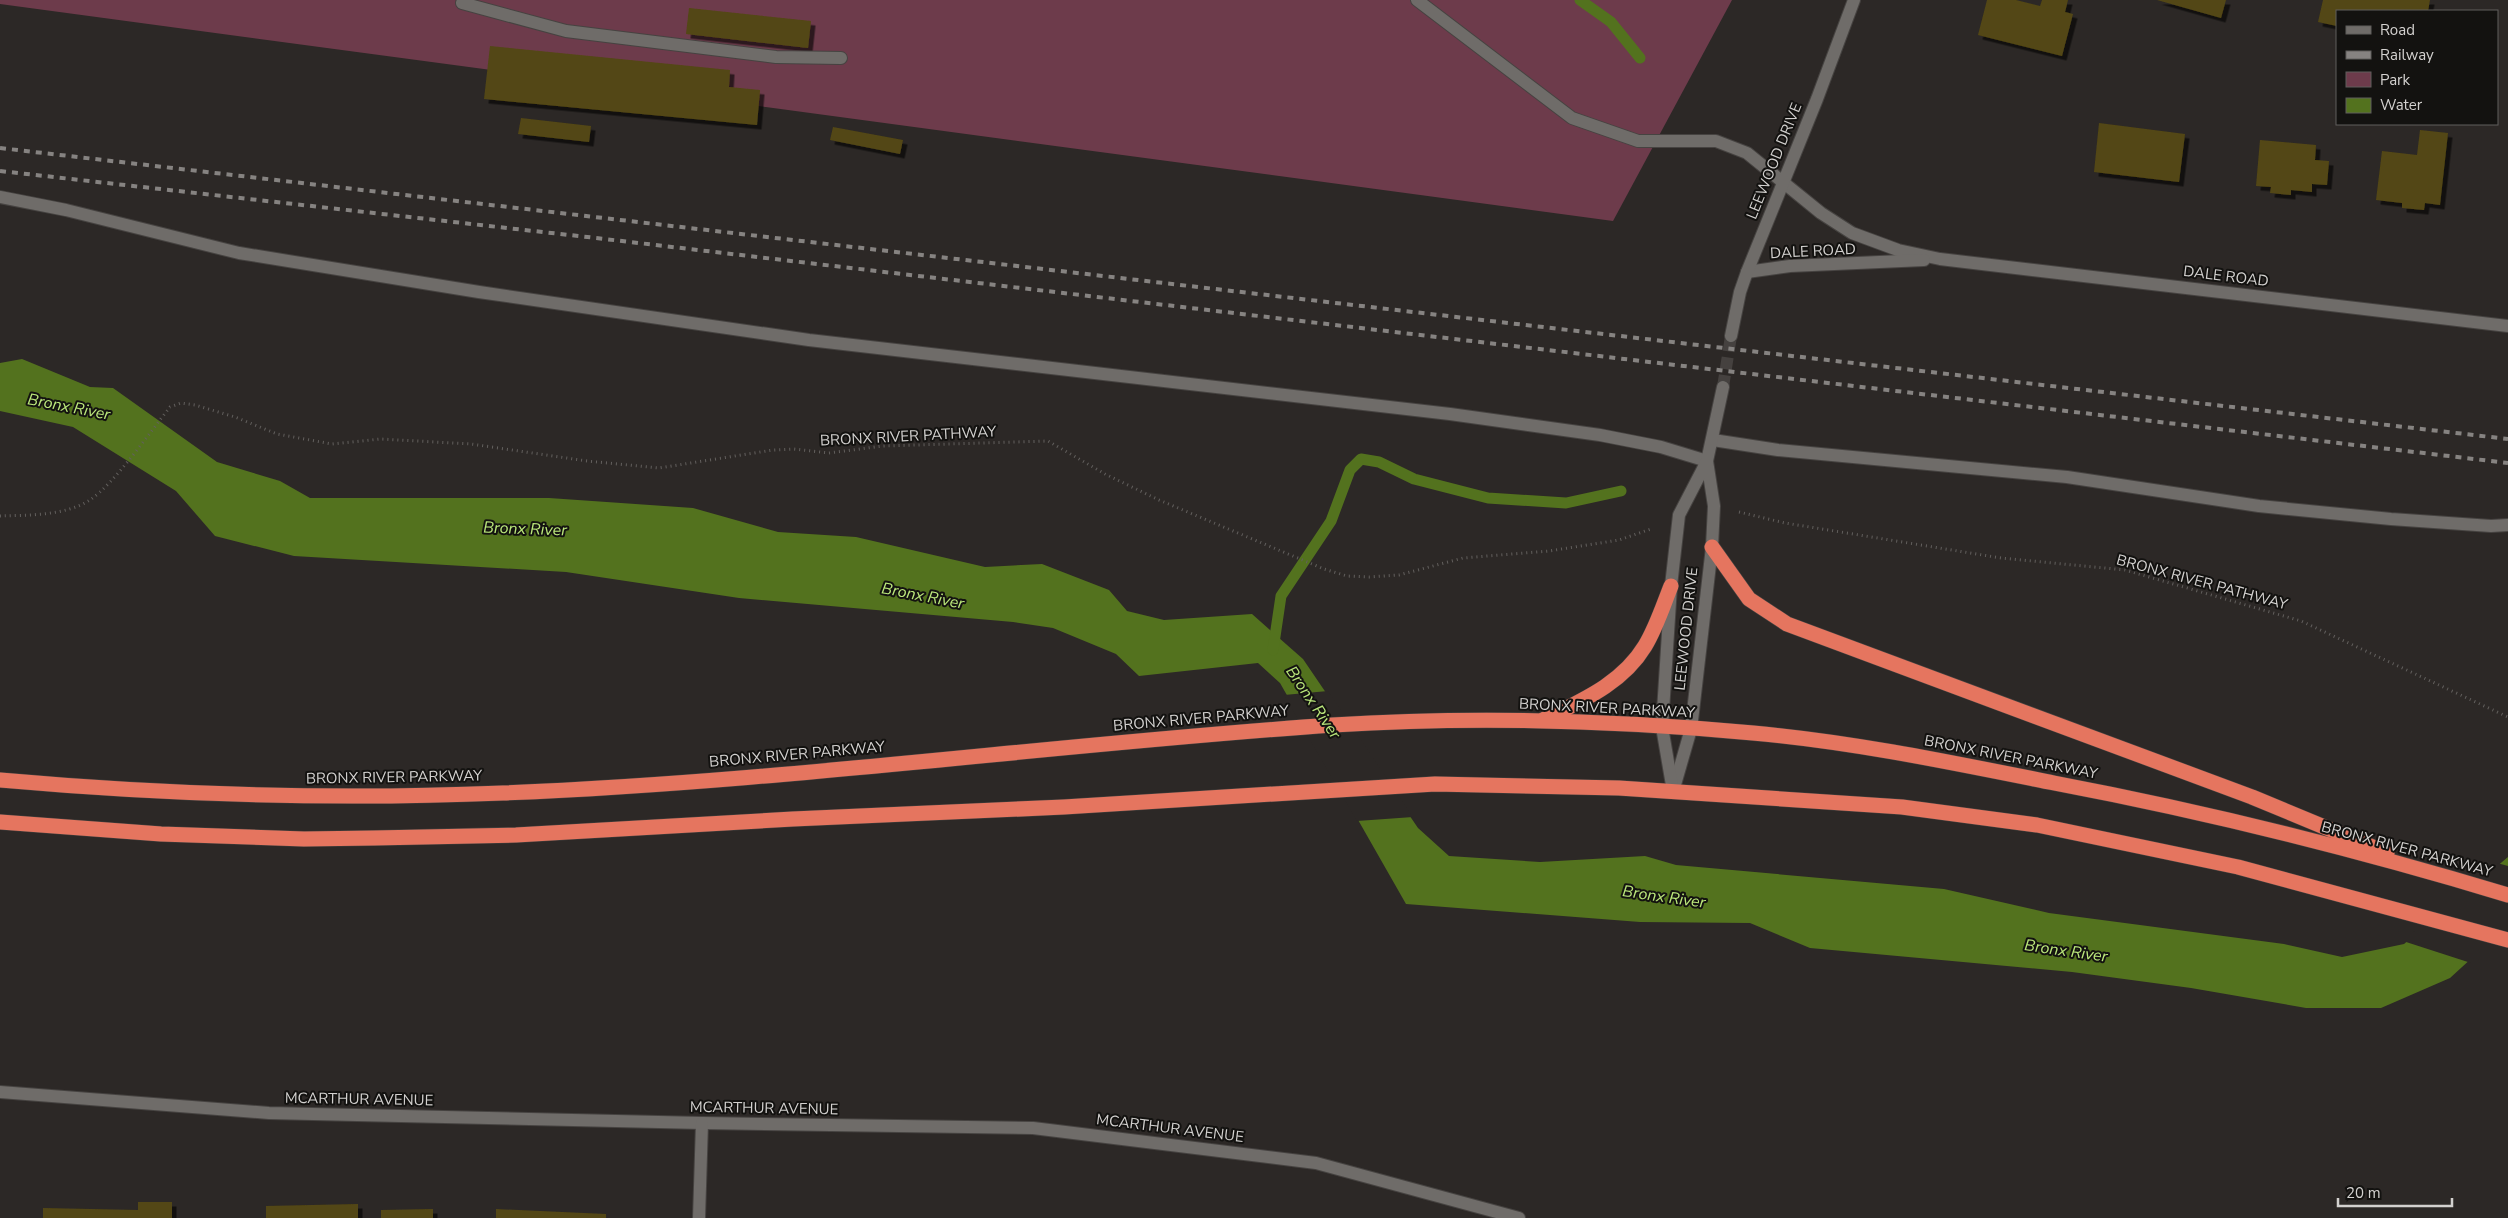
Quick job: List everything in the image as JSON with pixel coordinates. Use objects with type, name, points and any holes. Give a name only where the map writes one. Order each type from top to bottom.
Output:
[{"type":"highway","points":[[1712,547],[1749,599],[1787,624],[2252,797],[2444,876]]},
{"type":"highway","points":[[1542,721],[1590,696],[1624,672],[1646,645],[1671,586]]},
{"type":"highway","name":"BRONX RIVER PARKWAY","points":[[0,780],[154,792],[229,795],[361,796],[502,793],[642,786],[1283,728],[1397,721],[1542,721],[1754,733],[1969,766],[2229,821],[2444,876],[2508,895]]},
{"type":"highway","points":[[0,822],[161,834],[304,839],[516,835],[793,819],[1136,804],[1320,790],[1435,784],[1551,785],[1673,790],[1902,807],[2037,825],[2173,852],[2406,911],[2508,940]]},
{"type":"street","name":"DALE ROAD","points":[[1417,0],[1572,118],[1638,141],[1716,141],[1747,153],[1821,214],[1852,233],[1898,250],[1940,260],[2508,326]]},
{"type":"street","name":"LEEWOOD DRIVE","points":[[1731,336],[1740,292],[1747,272],[1854,0]]},
{"type":"street","points":[[462,3],[566,31],[776,57],[841,58]]},
{"type":"street","points":[[0,197],[66,210],[239,253],[479,292],[809,340],[1450,414],[1600,435],[1661,447],[1707,461]]},
{"type":"street","name":"DALE ROAD","points":[[1747,272],[1790,266],[1940,260]]},
{"type":"street","name":"LEEWOOD DRIVE","points":[[1673,790],[1662,727],[1671,586],[1679,515],[1707,461],[1723,387]]},
{"type":"street","points":[[1713,440],[1778,450],[2067,477],[2259,506],[2390,519],[2491,526],[2508,525]]},
{"type":"street","name":"LEEWOOD DRIVE","points":[[1673,790],[1691,729],[1712,547],[1714,506],[1707,461]]},
{"type":"street","name":"MCARTHUR AVENUE","points":[[0,1092],[269,1113],[1033,1128],[1316,1163],[1513,1217]]},
{"type":"street","points":[[699,1218],[702,1123]]},
{"type":"path","name":"BRONX RIVER PATHWAY","points":[[0,516],[42,514],[89,501],[115,475],[170,407],[181,403],[195,405],[234,417],[277,434],[332,444],[381,440],[472,444],[587,461],[659,468],[773,450],[794,449],[829,453],[883,446],[1048,441],[1105,474],[1159,500],[1324,569],[1354,576],[1399,574],[1463,558],[1549,551],[1620,540],[1657,528]]},
{"type":"path","name":"BRONX RIVER PATHWAY","points":[[1733,510],[1785,522],[2001,558],[2125,570],[2301,621],[2508,717]]},
{"type":"green space","points":[[0,0],[1732,0],[1613,221],[0,4]]},
{"type":"water","name":"Bronx River","points":[[22,359],[90,387],[113,388],[217,462],[280,481],[310,498],[549,498],[693,508],[778,532],[856,537],[985,567],[1042,564],[1109,590],[1127,611],[1164,620],[1252,614],[1303,659],[1418,828],[1449,856],[1540,862],[1645,856],[1676,865],[1944,889],[2049,913],[2284,944],[2342,957],[2404,944],[2508,857],[2508,925],[2450,978],[2381,1008],[2306,1008],[2191,988],[2072,972],[1810,948],[1750,923],[1640,922],[1406,904],[1280,683],[1258,663],[1139,676],[1116,654],[1053,628],[1013,622],[739,598],[566,572],[294,556],[215,536],[176,491],[73,427],[0,411],[0,363]]},
{"type":"pier","points":[[1328,691],[1413,817],[1357,821],[1284,695]]},
{"type":"pier","points":[[2497,863],[2508,866],[2508,928],[2471,963],[2403,941]]},
{"type":"building","points":[[1987,0],[2016,0],[2040,6],[2042,0],[2068,0],[2065,12],[2073,14],[2062,56],[1978,35]]},
{"type":"building","points":[[2157,0],[2226,0],[2221,18]]},
{"type":"building","points":[[2323,0],[2430,0],[2428,10],[2336,10],[2336,26],[2318,22]]},
{"type":"building","points":[[689,8],[811,21],[808,48],[686,34]]},
{"type":"building","points":[[490,46],[730,70],[729,87],[760,90],[757,125],[484,99]]},
{"type":"building","points":[[521,118],[591,126],[589,142],[518,134]]},
{"type":"building","points":[[2099,123],[2185,134],[2179,182],[2094,172]]},
{"type":"building","points":[[833,127],[903,140],[900,154],[830,140]]},
{"type":"building","points":[[2420,130],[2448,133],[2440,205],[2425,203],[2424,210],[2402,208],[2402,203],[2376,200],[2382,151],[2417,155]]},
{"type":"building","points":[[2260,140],[2316,145],[2315,160],[2329,161],[2327,185],[2312,184],[2312,192],[2291,190],[2291,195],[2270,193],[2271,187],[2256,186]]},
{"type":"building","points":[[138,1202],[172,1202],[172,1218],[43,1218],[43,1208],[138,1210]]},
{"type":"building","points":[[358,1204],[358,1218],[266,1218],[266,1206]]},
{"type":"building","points":[[433,1209],[433,1218],[381,1218],[381,1210]]},
{"type":"building","points":[[496,1209],[606,1214],[606,1218],[496,1218]]},
{"type":"waterway","points":[[1580,0],[1611,22],[1640,58]]},
{"type":"waterway","points":[[1273,650],[1281,596],[1331,521],[1350,470],[1361,459],[1379,462],[1414,479],[1488,498],[1566,503],[1621,491]]},
{"type":"tunnel","points":[[1723,387],[1731,336]]},
{"type":"railway","points":[[0,148],[2508,439]]},
{"type":"railway","points":[[0,171],[596,238],[2508,463]]}]
